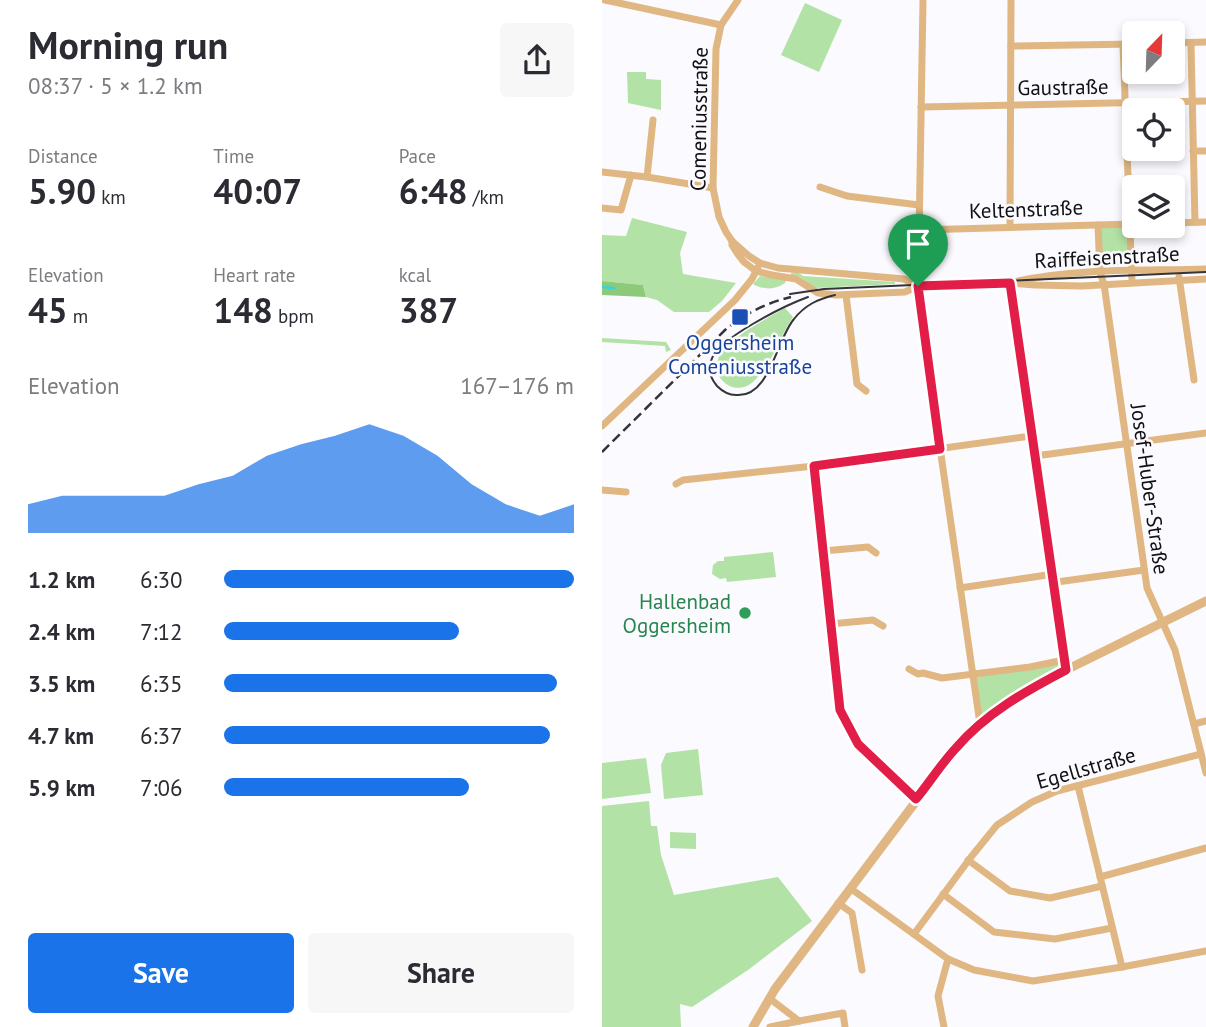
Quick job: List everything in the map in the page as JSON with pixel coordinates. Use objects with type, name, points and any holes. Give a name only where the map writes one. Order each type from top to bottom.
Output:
[{"type":"street","points":[[605,0],[635,3],[721,25]]},
{"type":"street","name":"Comeniusstraße","points":[[738,0],[721,25],[716,49],[713,188],[719,217],[732,244],[744,262],[756,271]]},
{"type":"street","points":[[923,0],[918,287],[980,724]]},
{"type":"street","points":[[1010,227],[1011,0]]},
{"type":"street","points":[[1185,43],[1206,42]]},
{"type":"street","points":[[1191,43],[1195,222]]},
{"type":"street","points":[[1011,46],[1122,44]]},
{"type":"street","name":"Gaustraße","points":[[1185,102],[1206,101]]},
{"type":"street","name":"Gaustraße","points":[[921,107],[1122,103]]},
{"type":"street","points":[[647,177],[653,120]]},
{"type":"street","points":[[1194,151],[1206,151]]},
{"type":"street","points":[[602,172],[713,188]]},
{"type":"street","points":[[602,208],[621,210],[631,175]]},
{"type":"street","points":[[820,187],[847,197],[919,205]]},
{"type":"street","points":[[1185,222],[1206,222]]},
{"type":"street","name":"Keltenstraße","points":[[918,230],[1122,224]]},
{"type":"street","name":"Josef-Huber-Straße","points":[[1098,225],[1100,272],[1104,284],[1147,588],[1175,650],[1206,773]]},
{"type":"street","points":[[1132,238],[1132,282]]},
{"type":"street","name":"Comeniusstraße","points":[[732,241],[760,263],[789,269],[904,279],[918,287]]},
{"type":"street","points":[[602,426],[735,300],[760,263]]},
{"type":"street","name":"Raiffeisenstraße","points":[[1010,283],[1034,277],[1100,272],[1206,269]]},
{"type":"street","points":[[1179,270],[1194,380]]},
{"type":"street","name":"Raiffeisenstraße","points":[[756,271],[796,279],[818,293],[846,295],[905,292],[918,287],[1010,283],[1050,286],[1206,279]]},
{"type":"street","points":[[1010,283],[1065,665]]},
{"type":"street","points":[[846,295],[857,384],[866,391]]},
{"type":"street","points":[[1035,456],[1206,433]]},
{"type":"street","points":[[676,484],[683,480],[814,466],[1031,436]]},
{"type":"street","points":[[814,466],[840,710],[858,744],[916,799]]},
{"type":"street","points":[[602,489],[625,492]]},
{"type":"street","points":[[822,551],[868,547],[877,553]]},
{"type":"street","points":[[960,588],[1048,575],[1057,582],[1144,570]]},
{"type":"street","points":[[753,1027],[769,998],[838,903],[956,748],[980,724],[1065,665],[1206,601]]},
{"type":"street","points":[[830,624],[873,620],[883,626]]},
{"type":"street","points":[[909,669],[918,674],[942,678],[1065,665]]},
{"type":"street","points":[[1194,724],[1206,721]]},
{"type":"street","name":"Egellstraße","points":[[914,934],[997,825],[1032,802],[1057,791],[1201,754]]},
{"type":"street","points":[[1078,786],[1122,967]]},
{"type":"street","points":[[1100,877],[1206,848]]},
{"type":"street","points":[[968,860],[1010,891],[1050,898],[1102,886]]},
{"type":"street","points":[[850,888],[948,959],[974,970],[1034,981],[1206,951]]},
{"type":"street","points":[[943,894],[994,932],[1055,939],[1112,928]]},
{"type":"street","points":[[838,903],[852,913],[862,970]]},
{"type":"street","points":[[944,1027],[938,996],[948,959]]},
{"type":"street","points":[[769,998],[799,1021]]},
{"type":"street","points":[[769,1027],[843,1013],[845,1027]]},
{"type":"green space","points":[[805,3],[842,20],[819,72],[781,55]]},
{"type":"green space","points":[[627,72],[646,72],[646,79],[661,80],[661,110],[628,103]]},
{"type":"green space","points":[[632,218],[687,232],[680,253],[683,274],[736,283],[709,312],[674,312],[657,300],[646,297],[643,285],[602,281],[602,235],[626,236]]},
{"type":"green space","points":[[1100,227],[1122,227],[1122,238],[1128,238],[1129,265],[1102,266]]},
{"type":"green space","points":[[791,273],[895,282],[895,284],[815,288]]},
{"type":"green space","points":[[760,276],[786,280],[778,287],[765,288],[753,284]]},
{"type":"green space","points":[[602,281],[643,285],[646,297],[602,295]]},
{"type":"green space","points":[[785,308],[793,317],[760,375],[753,382],[739,388],[726,383],[718,372],[717,365],[724,350],[749,329]]},
{"type":"green space","points":[[602,338],[666,342],[671,350],[666,352],[665,346],[602,342]]},
{"type":"green space","points":[[773,552],[776,577],[727,582],[726,578],[720,579],[712,574],[713,565],[724,561],[724,557]]},
{"type":"green space","points":[[1062,663],[1063,669],[982,720],[975,677]]},
{"type":"green space","points":[[698,749],[703,795],[664,799],[661,765],[666,753]]},
{"type":"green space","points":[[646,758],[651,793],[602,799],[602,763]]},
{"type":"green space","points":[[649,801],[651,826],[657,826],[661,855],[674,895],[778,877],[812,921],[748,970],[692,1007],[680,1004],[681,1027],[602,1027],[602,806]]},
{"type":"green space","points":[[670,832],[696,833],[696,849],[670,848]]},
{"type":"waterway","points":[[602,287],[614,288]]},
{"type":"tram line","points":[[790,294],[824,289],[1206,272]]},
{"type":"tram line","points":[[808,297],[769,315],[725,343],[710,364],[717,386],[736,395],[748,393],[757,387],[765,378],[794,319],[812,303],[835,295]]},
{"type":"railway","points":[[602,452],[725,330],[756,310],[791,297]]},
{"type":"place","name":"Oggersheim Comeniusstraße","points":[[740,317]]},
{"type":"place","name":"Hallenbad Oggersheim","points":[[745,613]]},
{"type":"route","points":[[1010,283],[1066,670],[1013,699],[980,724],[956,748],[916,799],[858,744],[840,710],[814,466],[940,449],[918,286],[1010,283]]}]
